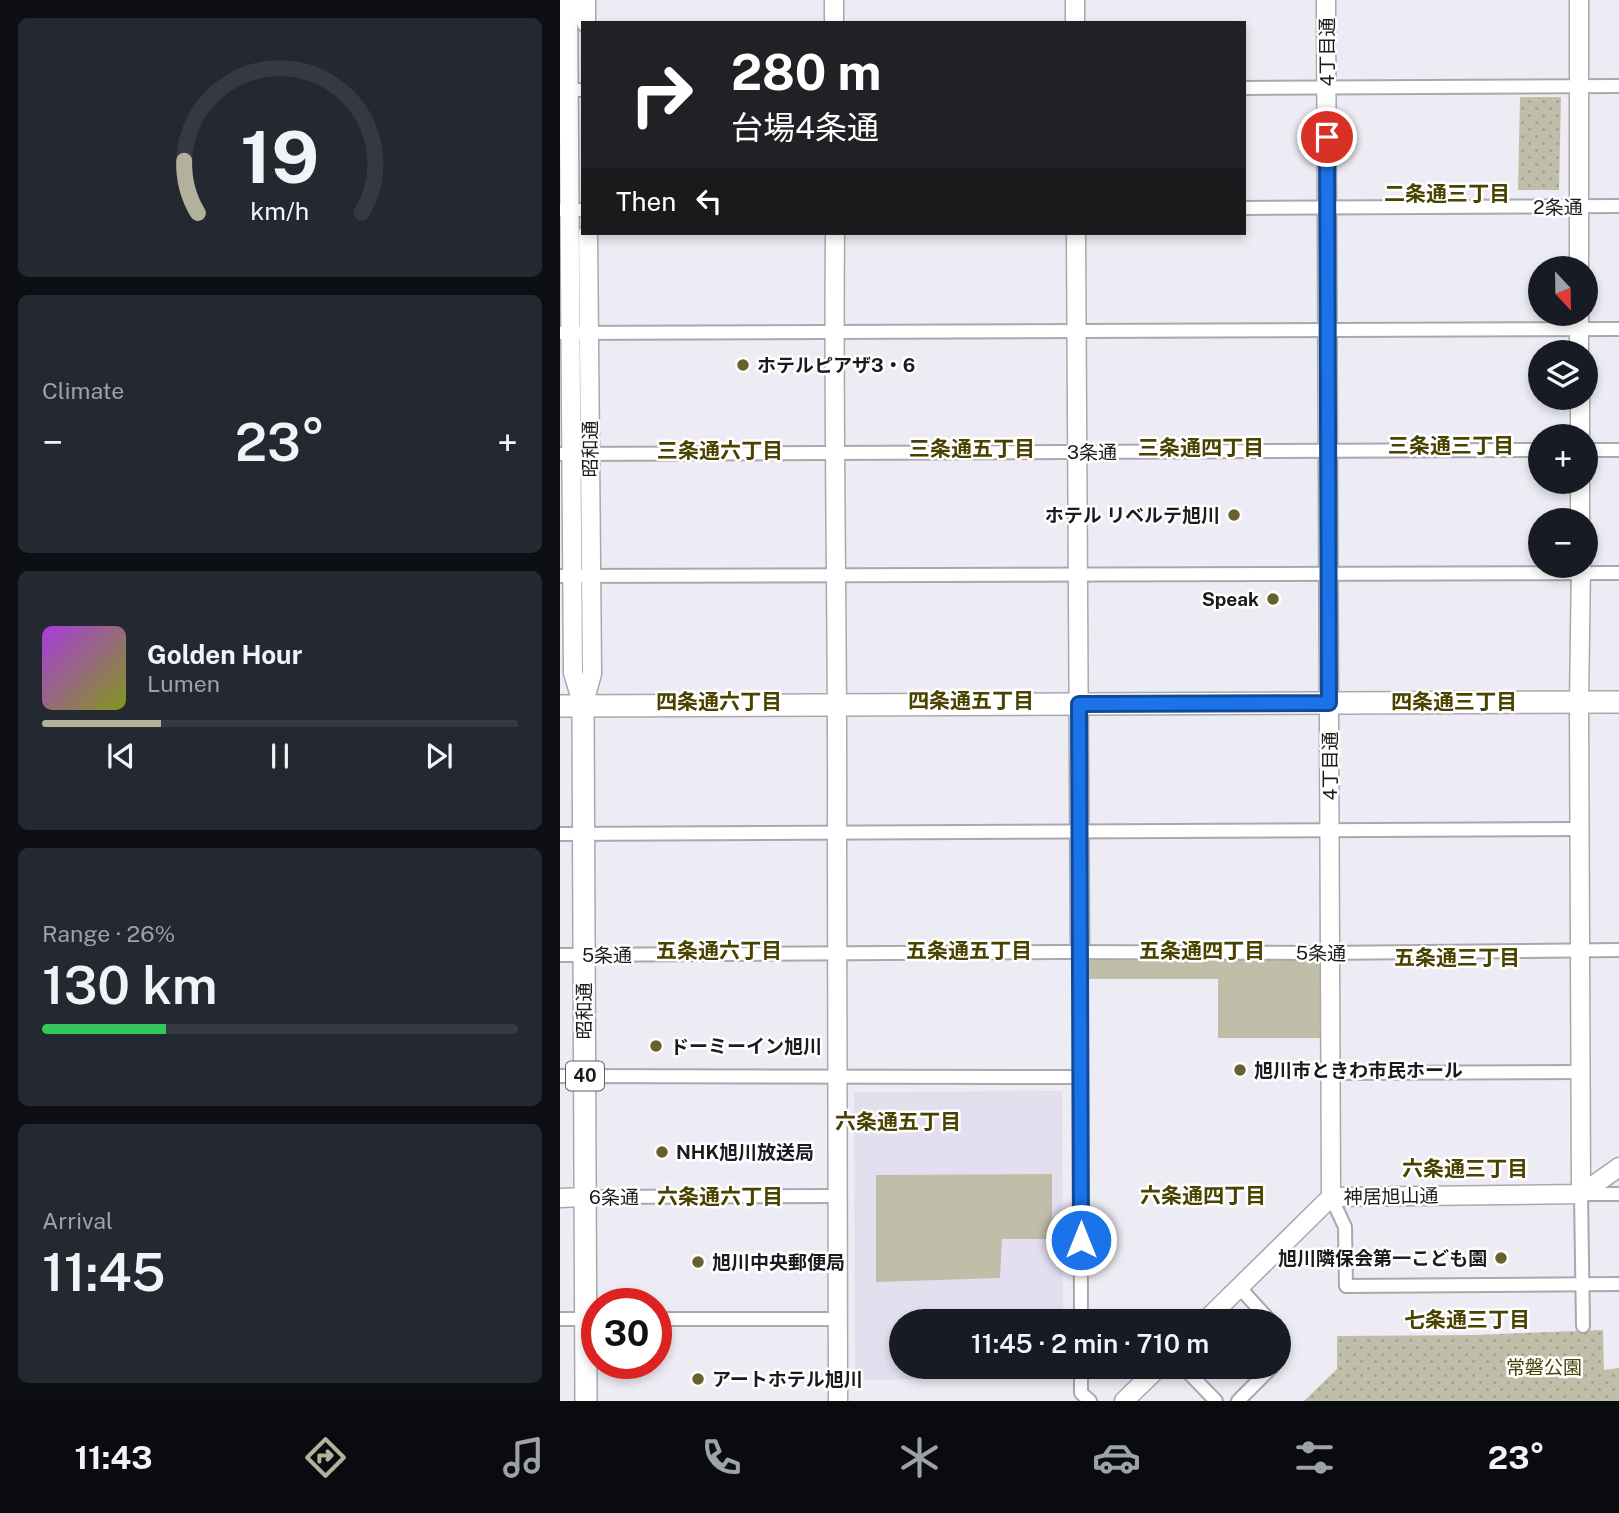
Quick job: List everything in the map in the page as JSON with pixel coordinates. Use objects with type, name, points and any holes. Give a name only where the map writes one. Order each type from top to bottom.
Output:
[{"type":"highway","points":[[560,706],[1619,702]]},
{"type":"highway","name":"昭和通","points":[[583,706],[585,1198],[589,1288]]},
{"type":"highway","name":"昭和通","points":[[586,1401],[587,1379]]},
{"type":"street","name":"昭和通","points":[[568,0],[575,576],[573,673],[583,706]]},
{"type":"street","points":[[586,0],[586,21]]},
{"type":"street","points":[[834,0],[834,21]]},
{"type":"street","points":[[1074,0],[1075,21]]},
{"type":"street","name":"4丁目通","points":[[1326,0],[1331,1197]]},
{"type":"street","points":[[1579,0],[1579,256]]},
{"type":"street","points":[[1246,88],[1619,86]]},
{"type":"street","name":"2条通","points":[[1246,208],[1619,206]]},
{"type":"street","name":"昭和通","points":[[573,333],[588,235]]},
{"type":"street","points":[[835,235],[838,1401]]},
{"type":"street","points":[[1076,235],[1081,1309]]},
{"type":"street","points":[[573,333],[1328,331],[1528,323]]},
{"type":"street","points":[[1598,325],[1619,329]]},
{"type":"street","name":"3条通","points":[[574,453],[1528,450]]},
{"type":"street","points":[[1598,450],[1619,450]]},
{"type":"street","points":[[575,576],[1329,574],[1528,570]]},
{"type":"street","points":[[1598,571],[1619,573]]},
{"type":"street","points":[[1581,578],[1580,1072],[1583,1326]]},
{"type":"street","points":[[560,834],[1580,829]]},
{"type":"street","name":"5条通","points":[[560,955],[1619,950]]},
{"type":"street","points":[[1331,1073],[1580,1072]]},
{"type":"street","points":[[560,1076],[1081,1077]]},
{"type":"street","points":[[1581,1194],[1619,1167]]},
{"type":"street","points":[[1581,1194],[1619,1194]]},
{"type":"street","name":"神居旭山通","points":[[1217,1309],[1331,1197],[1581,1194]]},
{"type":"street","name":"6条通","points":[[560,1198],[836,1196]]},
{"type":"street","points":[[1331,1197],[1345,1227],[1346,1286],[1619,1284]]},
{"type":"street","points":[[1239,1287],[1259,1309]]},
{"type":"street","points":[[560,1319],[581,1319]]},
{"type":"street","points":[[672,1319],[838,1319]]},
{"type":"street","points":[[1081,1379],[1081,1393],[1090,1401]]},
{"type":"street","points":[[1124,1401],[1147,1379]]},
{"type":"street","points":[[1195,1379],[1216,1401]]},
{"type":"street","points":[[1238,1401],[1260,1379]]},
{"type":"shaded area","points":[[1062,1091],[1063,1309],[889,1309],[889,1379],[959,1379],[855,1380],[854,1092]]},
{"type":"green space","points":[[1520,97],[1561,97],[1559,190],[1518,190]]},
{"type":"green space","points":[[1080,952],[1322,953],[1324,1038],[1218,1038],[1218,979],[1080,979]]},
{"type":"green space","points":[[1052,1174],[1052,1239],[1002,1239],[1000,1278],[876,1282],[876,1175]]},
{"type":"green space","name":"常磐公園","points":[[1603,1330],[1604,1370],[1619,1368],[1619,1401],[1304,1401],[1337,1369],[1337,1336]]},
{"type":"place","name":"ホテルピアザ3・6","points":[[743,365]]},
{"type":"place","name":"ホテル リベルテ旭川","points":[[1234,515]]},
{"type":"place","name":"Speak","points":[[1273,599]]},
{"type":"place","name":"ドーミーイン旭川","points":[[656,1046]]},
{"type":"place","name":"旭川市ときわ市民ホール","points":[[1240,1070]]},
{"type":"place","name":"NHK旭川放送局","points":[[662,1152]]},
{"type":"place","name":"旭川隣保会第一こども園","points":[[1501,1258]]},
{"type":"place","name":"旭川中央郵便局","points":[[698,1262]]},
{"type":"place","name":"アートホテル旭川","points":[[698,1379]]},
{"type":"district","name":"二条通三丁目","points":[[1447,194]]},
{"type":"district","name":"三条通三丁目","points":[[1451,446]]},
{"type":"district","name":"三条通四丁目","points":[[1201,448]]},
{"type":"district","name":"三条通五丁目","points":[[972,449]]},
{"type":"district","name":"三条通六丁目","points":[[720,451]]},
{"type":"district","name":"四条通五丁目","points":[[971,701]]},
{"type":"district","name":"四条通六丁目","points":[[719,702]]},
{"type":"district","name":"四条通三丁目","points":[[1454,702]]},
{"type":"district","name":"五条通六丁目","points":[[719,951]]},
{"type":"district","name":"五条通五丁目","points":[[969,951]]},
{"type":"district","name":"五条通四丁目","points":[[1202,951]]},
{"type":"district","name":"五条通三丁目","points":[[1457,958]]},
{"type":"district","name":"六条通五丁目","points":[[898,1122]]},
{"type":"district","name":"六条通三丁目","points":[[1465,1169]]},
{"type":"district","name":"六条通四丁目","points":[[1203,1196]]},
{"type":"district","name":"六条通六丁目","points":[[720,1197]]},
{"type":"district","name":"七条通三丁目","points":[[1467,1320]]},
{"type":"route","points":[[1081,1240],[1079,704],[1329,703],[1327,137]]}]
